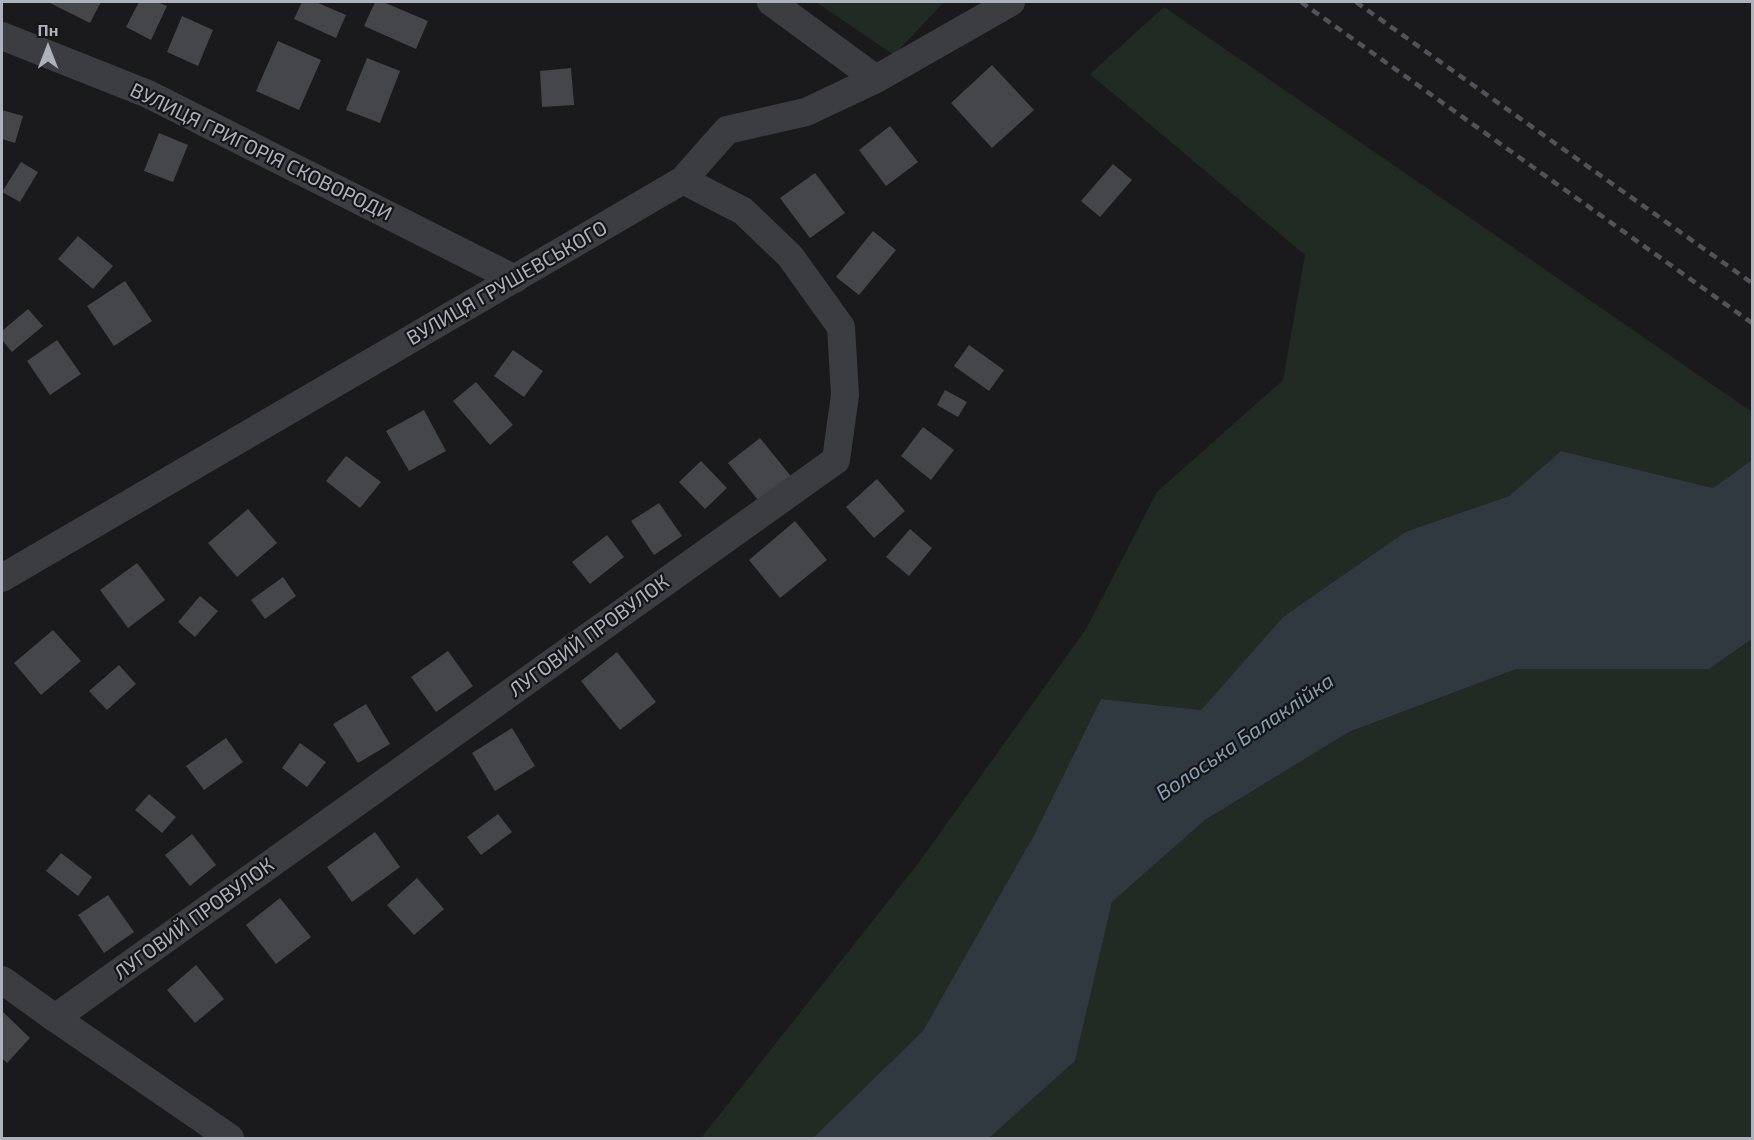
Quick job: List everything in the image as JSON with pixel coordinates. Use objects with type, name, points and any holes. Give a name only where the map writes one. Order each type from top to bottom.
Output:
[{"type":"street","points":[[771,2],[876,79]]},
{"type":"street","name":"ВУЛИЦЯ ГРУШЕВСЬКОГО","points":[[2,578],[683,180],[727,130],[806,112],[876,79],[1011,2]]},
{"type":"street","name":"ВУЛИЦЯ ГРИГОРІЯ СКОВОРОДИ","points":[[2,36],[148,94],[516,279]]},
{"type":"street","name":"ЛУГОВИЙ ПРОВУЛОК","points":[[55,1018],[836,460],[845,395],[841,327],[790,256],[743,211],[683,180]]},
{"type":"street","points":[[2,980],[230,1138]]},
{"type":"shaded area","points":[[816,2],[944,2],[894,55]]},
{"type":"shaded area","points":[[1164,7],[1752,412],[1752,460],[1713,488],[1561,451],[1509,496],[1405,532],[1283,617],[1201,710],[1101,699],[1034,835],[923,1032],[813,1138],[701,1138],[920,861],[1086,629],[1157,492],[1283,380],[1305,255],[1090,74]]},
{"type":"shaded area","points":[[1752,639],[1752,1138],[989,1138],[1075,1061],[1112,902],[1205,820],[1349,732],[1516,669],[1709,669]]},
{"type":"water","name":"Волоська Балаклійка","points":[[1561,451],[1713,488],[1752,460],[1752,639],[1709,669],[1516,669],[1349,732],[1205,820],[1112,902],[1075,1061],[989,1138],[813,1138],[923,1031],[1034,835],[1101,699],[1201,710],[1283,617],[1405,532],[1509,496]]},
{"type":"building","points":[[48,2],[101,2],[90,23]]},
{"type":"building","points":[[139,2],[157,2],[167,6],[151,40],[126,27]]},
{"type":"building","points":[[302,2],[316,2],[346,15],[336,38],[294,19]]},
{"type":"building","points":[[375,2],[383,2],[428,21],[416,49],[364,26]]},
{"type":"building","points":[[182,16],[213,30],[198,66],[167,52]]},
{"type":"building","points":[[278,41],[321,60],[299,110],[256,91]]},
{"type":"building","points":[[367,58],[400,71],[380,123],[346,110]]},
{"type":"building","points":[[992,65],[1034,110],[992,148],[951,103]]},
{"type":"building","points":[[571,68],[574,105],[542,107],[540,71]]},
{"type":"building","points":[[2,110],[23,116],[15,143],[2,139]]},
{"type":"building","points":[[890,126],[918,162],[886,186],[859,150]]},
{"type":"building","points":[[159,133],[188,145],[173,182],[144,171]]},
{"type":"building","points":[[21,162],[38,172],[20,202],[2,192]]},
{"type":"building","points":[[1113,164],[1132,180],[1100,217],[1081,201]]},
{"type":"building","points":[[815,173],[845,213],[810,238],[780,198]]},
{"type":"building","points":[[873,231],[896,250],[859,295],[836,277]]},
{"type":"building","points":[[78,236],[113,266],[93,289],[58,259]]},
{"type":"building","points":[[125,281],[152,321],[114,346],[87,306]]},
{"type":"building","points":[[28,309],[43,326],[12,352],[2,340],[2,331]]},
{"type":"building","points":[[57,340],[81,374],[50,395],[27,361]]},
{"type":"building","points":[[969,345],[1004,370],[989,391],[954,366]]},
{"type":"building","points":[[513,350],[543,371],[524,397],[494,376]]},
{"type":"building","points":[[476,382],[513,425],[490,445],[453,401]]},
{"type":"building","points":[[945,390],[967,402],[958,417],[937,405]]},
{"type":"building","points":[[424,410],[446,451],[409,471],[386,431]]},
{"type":"building","points":[[923,427],[954,450],[931,480],[901,456]]},
{"type":"building","points":[[760,438],[794,480],[762,505],[728,463]]},
{"type":"building","points":[[346,456],[381,482],[360,508],[326,481]]},
{"type":"building","points":[[701,461],[727,488],[705,509],[679,482]]},
{"type":"building","points":[[877,479],[905,511],[874,538],[846,507]]},
{"type":"building","points":[[659,503],[682,536],[654,555],[631,521]]},
{"type":"building","points":[[248,509],[277,543],[237,577],[208,543]]},
{"type":"building","points":[[795,521],[827,560],[780,598],[749,560]]},
{"type":"building","points":[[910,529],[932,548],[909,576],[886,557]]},
{"type":"building","points":[[607,535],[624,557],[590,584],[572,562]]},
{"type":"building","points":[[137,563],[165,600],[128,628],[100,590]]},
{"type":"building","points":[[283,577],[296,596],[265,619],[251,600]]},
{"type":"building","points":[[200,596],[218,611],[195,637],[178,622]]},
{"type":"building","points":[[53,630],[81,661],[41,695],[14,663]]},
{"type":"building","points":[[448,651],[473,686],[436,712],[411,677]]},
{"type":"building","points":[[617,652],[656,702],[620,730],[581,681]]},
{"type":"building","points":[[119,665],[136,684],[107,710],[89,691]]},
{"type":"building","points":[[366,704],[390,744],[358,763],[333,724]]},
{"type":"building","points":[[512,728],[535,766],[495,791],[472,753]]},
{"type":"building","points":[[226,738],[243,762],[204,790],[186,766]]},
{"type":"building","points":[[300,743],[326,762],[307,787],[282,768]]},
{"type":"building","points":[[149,794],[176,817],[162,833],[135,810]]},
{"type":"building","points":[[498,814],[512,832],[481,855],[467,837]]},
{"type":"building","points":[[375,832],[400,867],[352,902],[327,867]]},
{"type":"building","points":[[192,834],[216,865],[190,886],[165,855]]},
{"type":"building","points":[[61,853],[92,877],[78,896],[46,871]]},
{"type":"building","points":[[417,878],[444,909],[414,935],[387,905]]},
{"type":"building","points":[[108,895],[134,932],[104,953],[78,915]]},
{"type":"building","points":[[280,898],[311,937],[276,964],[246,925]]},
{"type":"building","points":[[196,965],[224,999],[195,1023],[167,990]]},
{"type":"building","points":[[2,1011],[30,1038],[7,1063],[2,1058]]},
{"type":"railway","points":[[1301,2],[1752,323]]},
{"type":"railway","points":[[1356,2],[1752,283]]}]
